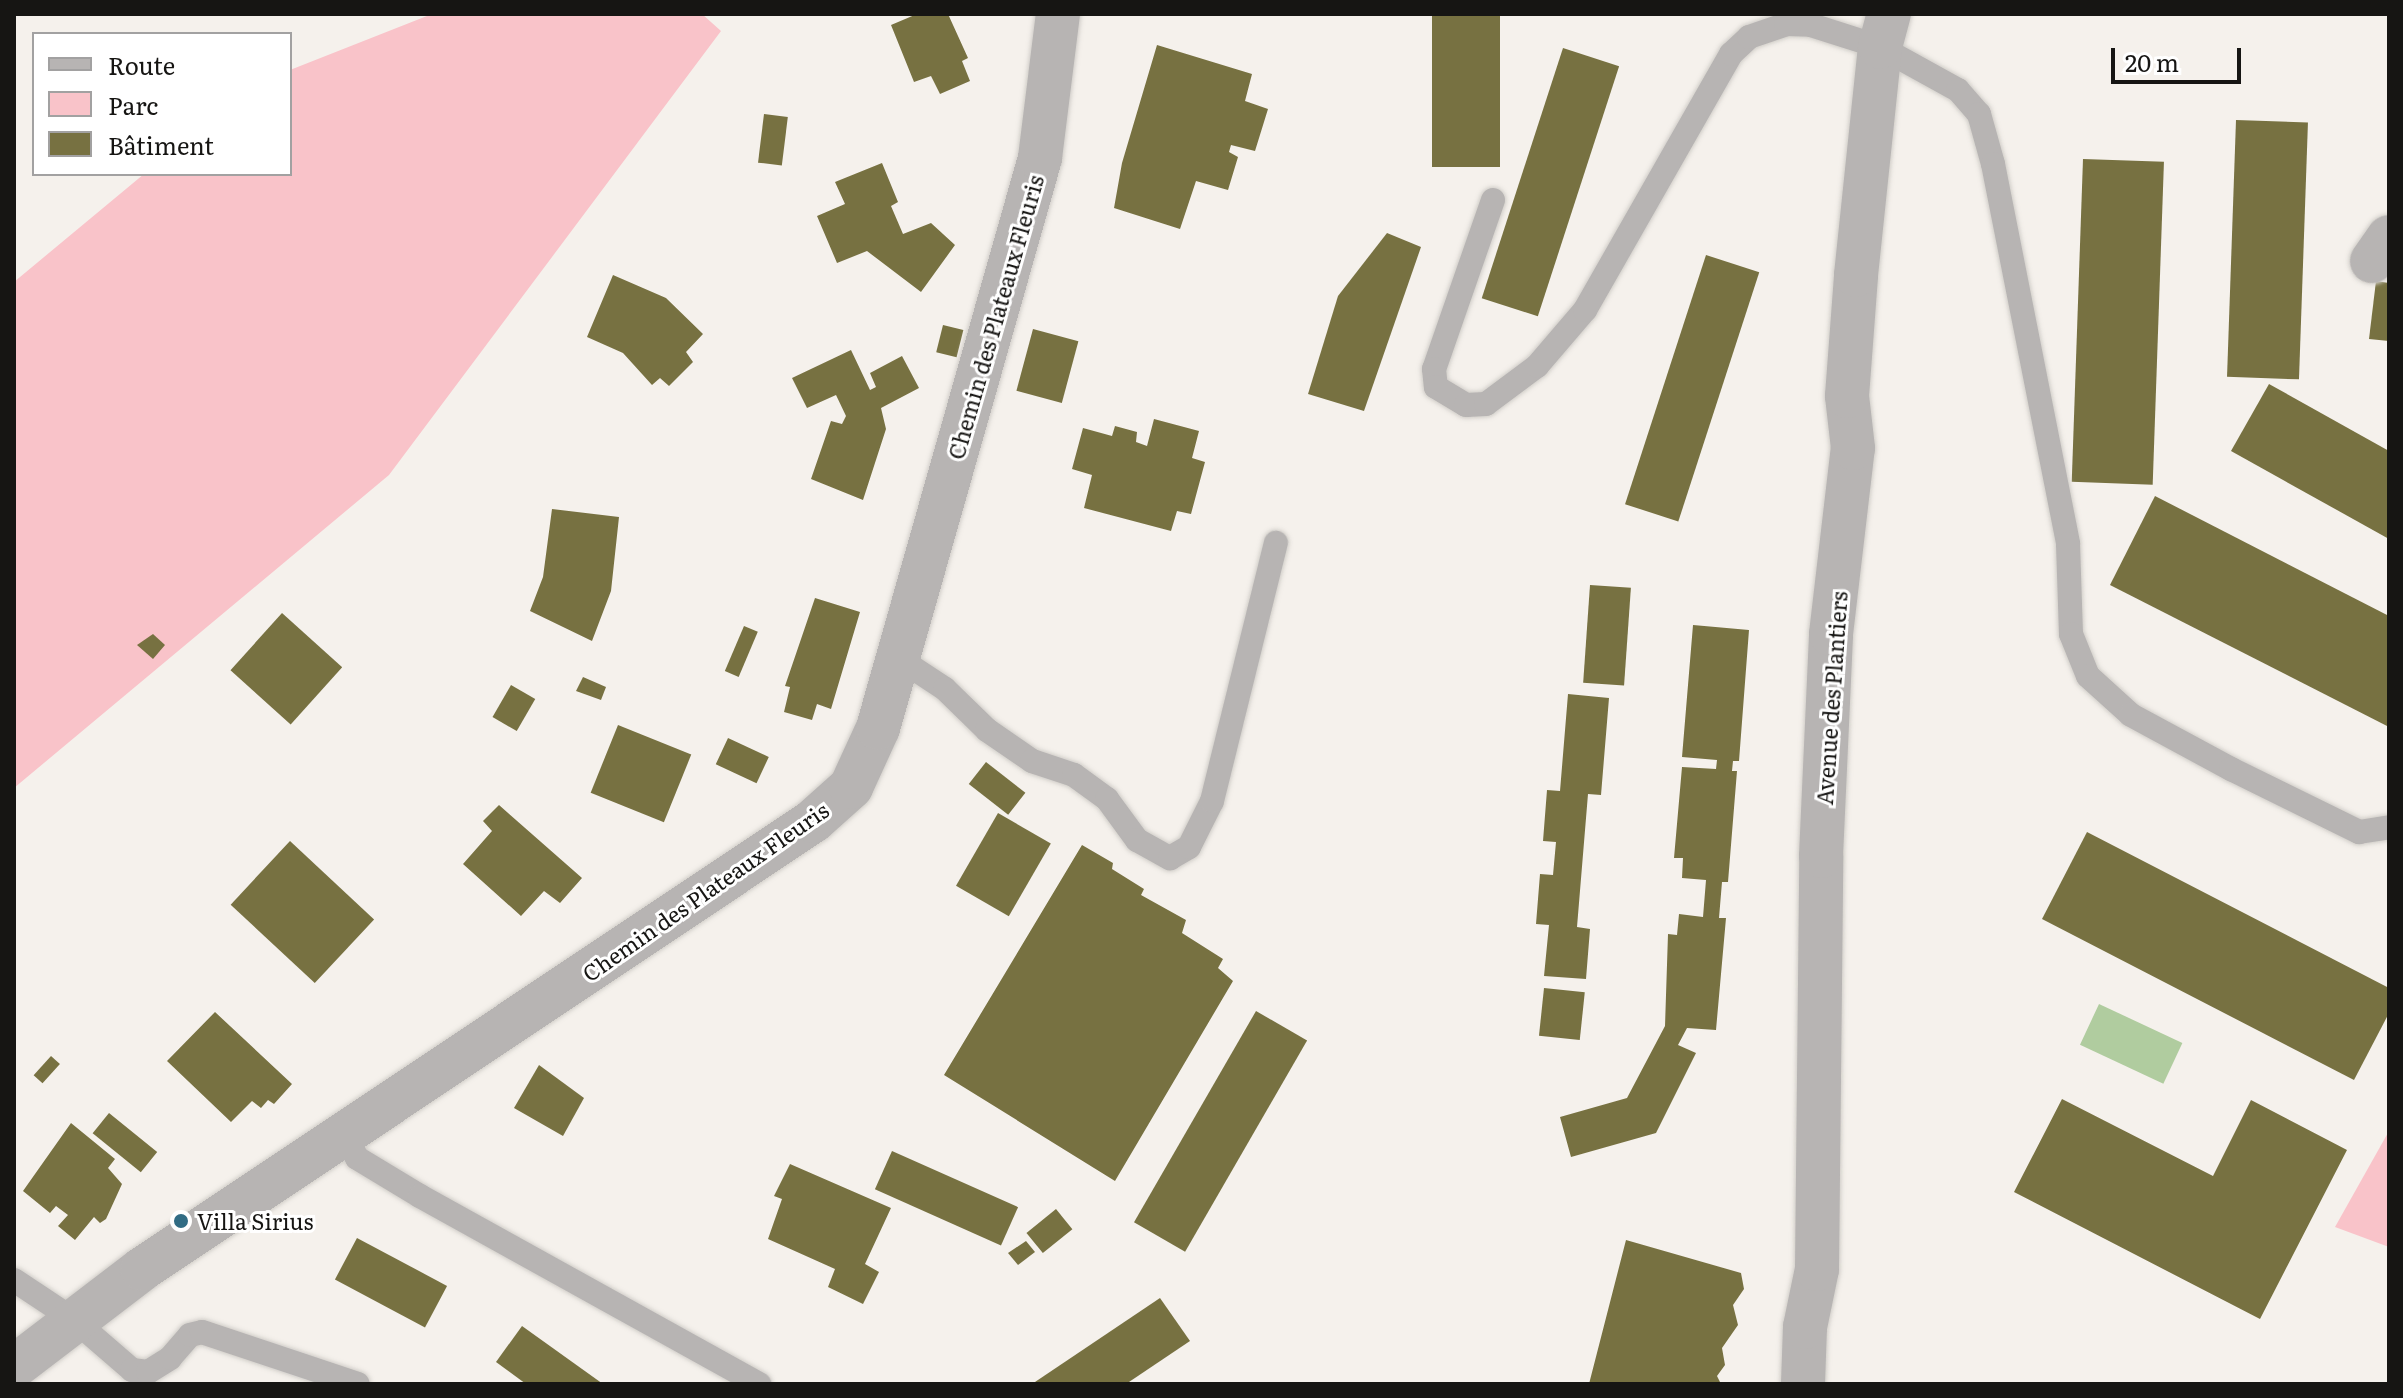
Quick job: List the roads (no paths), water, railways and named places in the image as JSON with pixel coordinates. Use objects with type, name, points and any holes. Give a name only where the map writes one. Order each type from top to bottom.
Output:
[{"type":"street","name":"Chemin des Plateaux Fleuris","points":[[14,1367],[73,1319],[813,821],[851,787],[878,728],[1040,158],[1058,14]]},
{"type":"street","name":"Avenue des Plantiers","points":[[1803,1384],[1805,1327],[1817,1269],[1821,856],[1831,634],[1851,463],[1847,396],[1884,31]]},
{"type":"lane","points":[[1493,200],[1434,369],[1436,387],[1466,405],[1486,404],[1537,366],[1585,310],[1731,54],[1749,37],[1786,24],[1884,31],[1958,90],[1979,114],[2068,544],[2071,634],[2088,676],[2131,715],[2231,769],[2359,832],[2389,827]]},
{"type":"lane","points":[[898,658],[945,689],[1009,746],[1032,761],[1074,775],[1107,799],[1137,840],[1170,858],[1189,847],[1212,801],[1276,543]]},
{"type":"lane","points":[[345,1136],[357,1158],[420,1196],[759,1384]]},
{"type":"lane","points":[[14,1280],[73,1319],[132,1370],[148,1372],[170,1358],[190,1335],[202,1332],[290,1374],[358,1384]]},
{"type":"place","name":"Villa Sirius","points":[[181,1221]]}]
